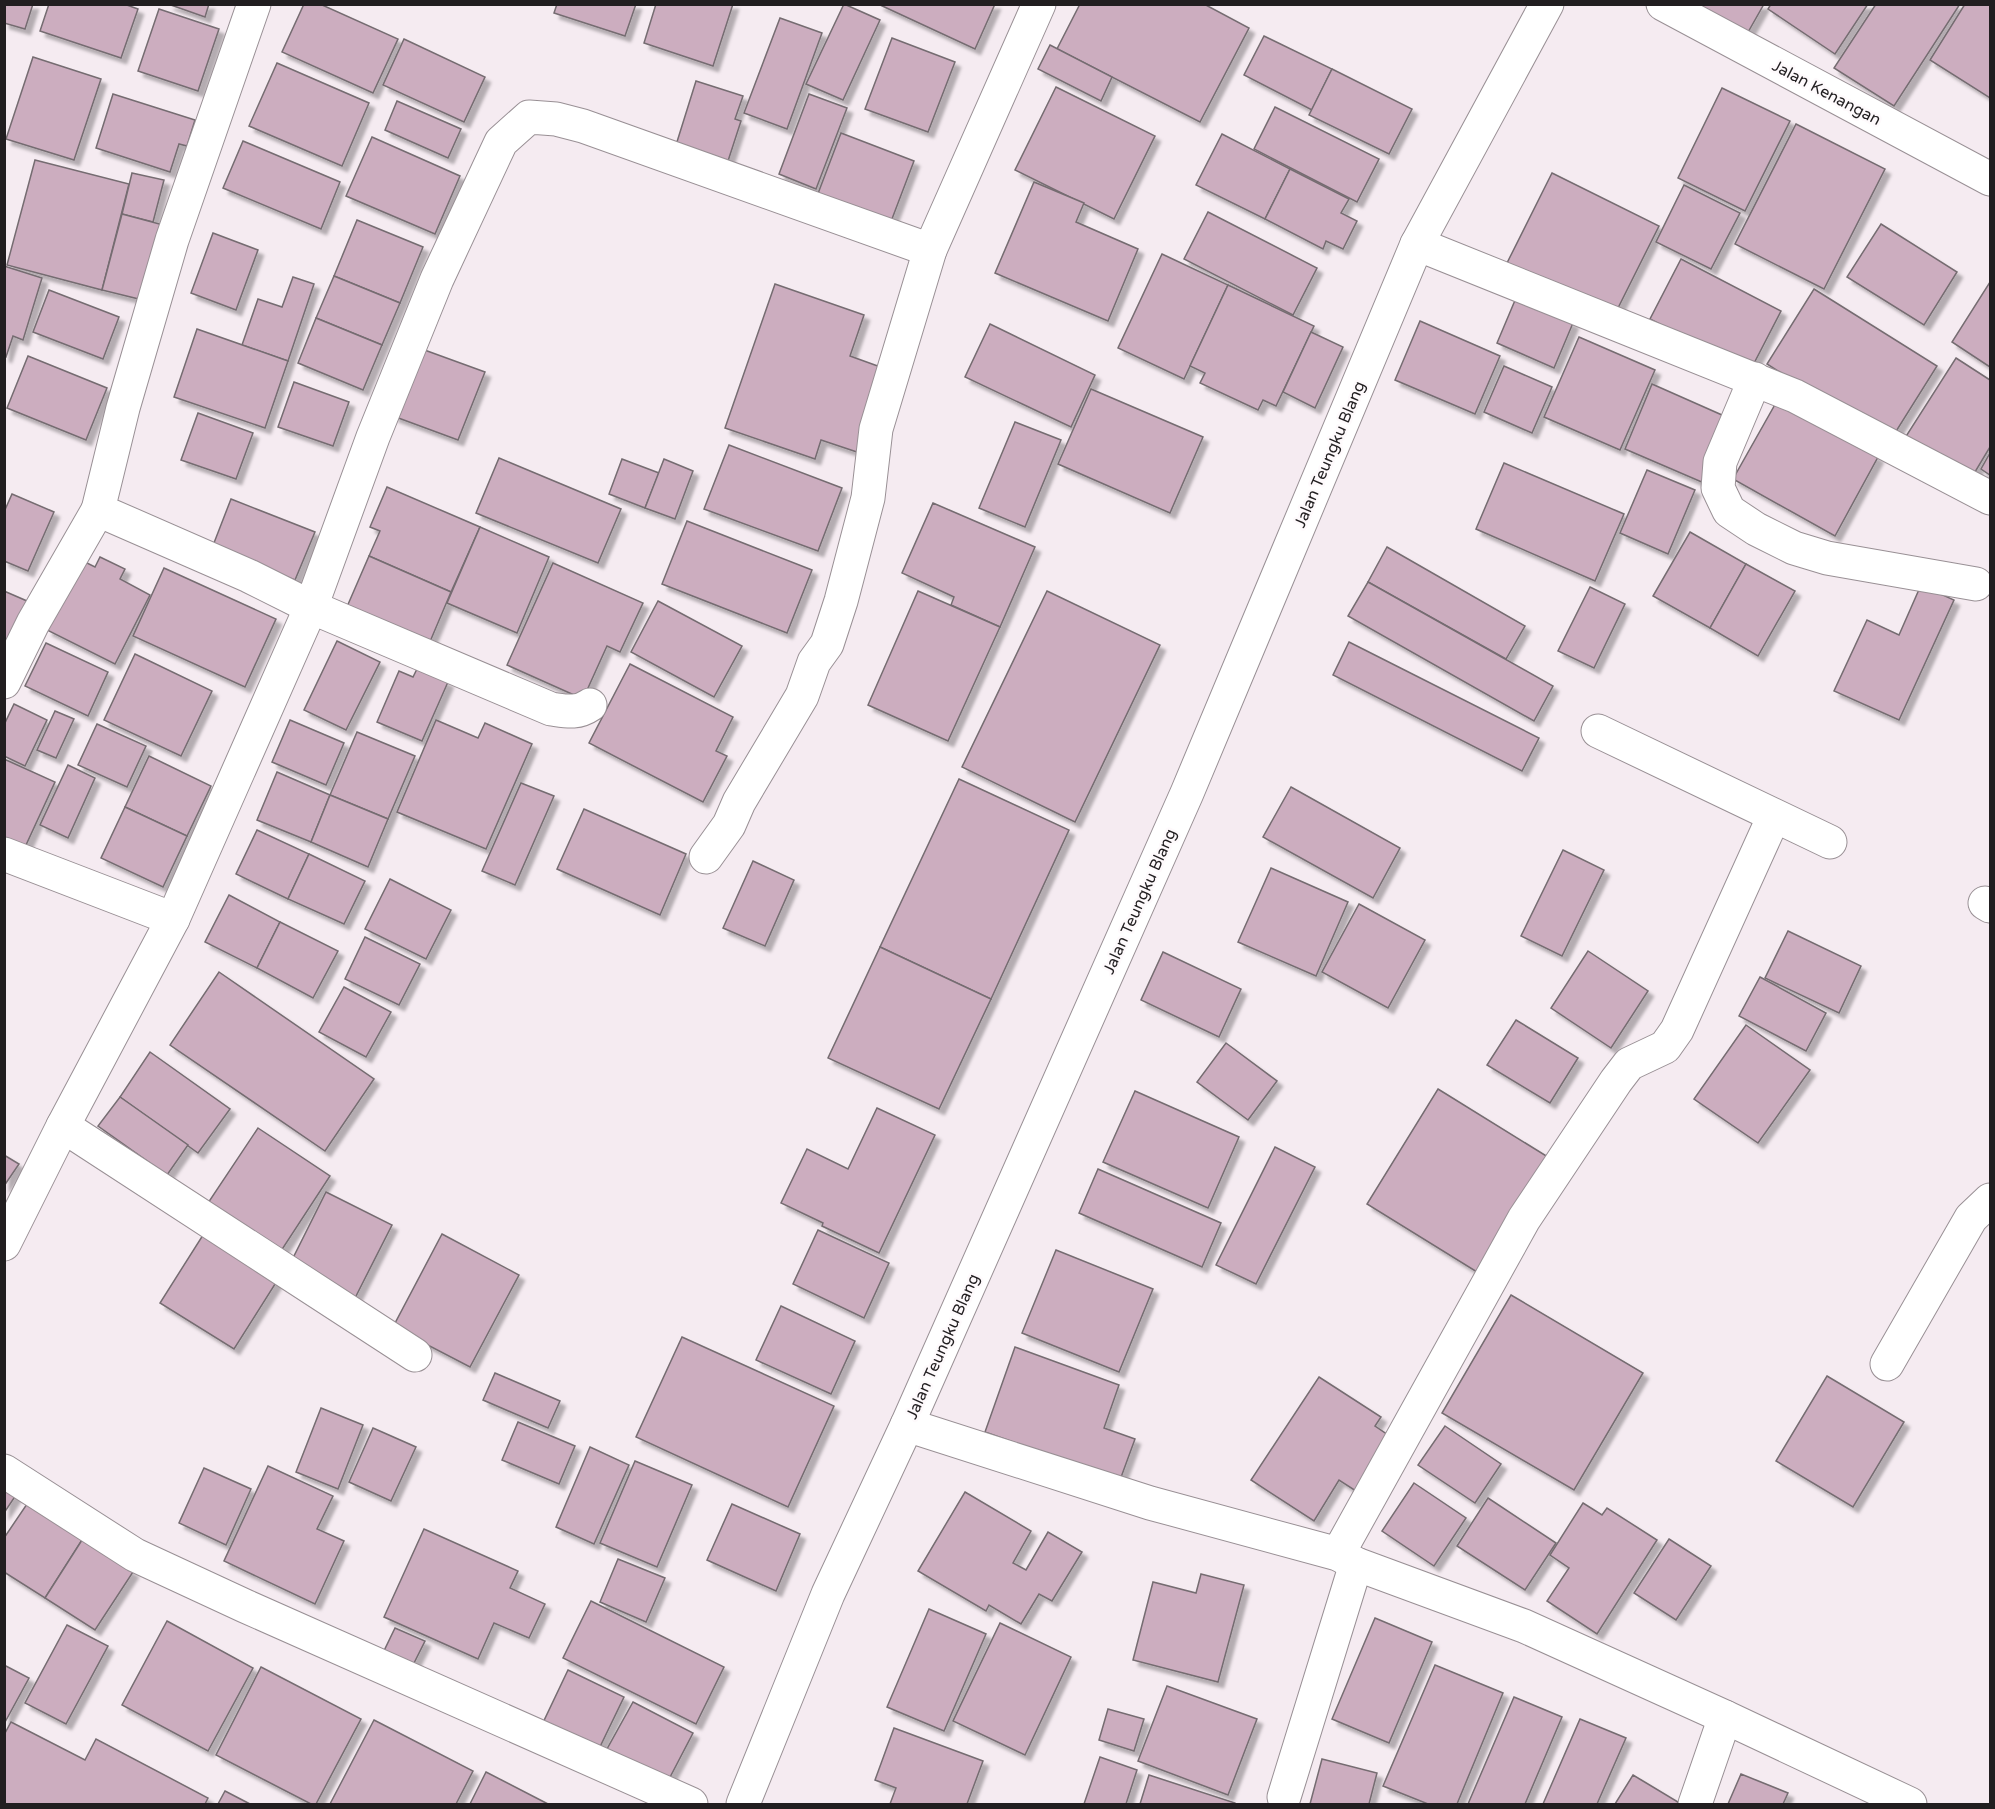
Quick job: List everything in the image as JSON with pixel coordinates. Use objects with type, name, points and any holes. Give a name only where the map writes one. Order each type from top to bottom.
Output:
[{"type":"street","points":[[4,682],[33,623],[98,510],[123,408],[172,240],[254,4]]},
{"type":"street","points":[[706,857],[729,825],[802,696],[814,662],[826,644],[841,600],[868,498],[876,429],[930,250],[1039,4]]},
{"type":"street","name":"Jalan Teungku Blang","points":[[743,1804],[828,1594],[907,1425],[1187,793],[1417,244],[1547,4]]},
{"type":"street","name":"Jalan Kenangan","points":[[1663,4],[1990,179]]},
{"type":"street","points":[[4,1244],[63,1126],[173,918],[311,607],[373,437],[437,279],[501,142],[529,117],[556,119],[583,126],[930,250]]},
{"type":"street","points":[[1417,244],[1795,396],[1990,498]]},
{"type":"street","points":[[1755,379],[1720,462],[1718,488],[1729,511],[1756,529],[1794,548],[1827,558],[1976,584]]},
{"type":"street","points":[[98,510],[249,576],[311,607],[551,709],[574,712],[590,705]]},
{"type":"street","points":[[1598,731],[1830,842]]},
{"type":"street","points":[[1284,1797],[1347,1559],[1524,1219],[1629,1064],[1665,1047],[1677,1030],[1774,816]]},
{"type":"street","points":[[4,854],[173,918]]},
{"type":"street","points":[[63,1126],[415,1355]]},
{"type":"street","points":[[1887,1364],[1971,1218],[1990,1200]]},
{"type":"street","points":[[907,1425],[1150,1503],[1347,1559],[1524,1626],[1910,1804]]},
{"type":"street","points":[[4,1470],[135,1555],[691,1804]]},
{"type":"street","points":[[1695,1804],[1725,1717]]},
{"type":"building","points":[[4,4],[33,4],[25,29],[4,23]]},
{"type":"building","points":[[49,4],[124,4],[138,9],[121,58],[40,31]]},
{"type":"building","points":[[168,4],[209,4],[205,17]]},
{"type":"building","points":[[304,4],[320,4],[398,39],[373,93],[282,52]]},
{"type":"building","points":[[557,4],[636,4],[625,36],[554,13]]},
{"type":"building","points":[[656,4],[733,4],[713,66],[644,43]]},
{"type":"building","points":[[844,4],[880,20],[843,100],[806,84]]},
{"type":"building","points":[[878,4],[995,4],[975,49]]},
{"type":"building","points":[[1080,4],[1204,4],[1249,28],[1200,122],[1057,49]]},
{"type":"building","points":[[1681,4],[1764,4],[1743,41]]},
{"type":"building","points":[[1771,4],[1868,4],[1835,54],[1768,9]]},
{"type":"building","points":[[1876,4],[1960,4],[1894,106],[1834,68]]},
{"type":"building","points":[[1965,4],[1990,4],[1990,98],[1930,60]]},
{"type":"building","points":[[159,9],[219,29],[198,91],[138,71]]},
{"type":"building","points":[[780,18],[822,33],[787,129],[744,113]]},
{"type":"building","points":[[1264,36],[1332,69],[1312,110],[1244,75]]},
{"type":"building","points":[[892,38],[955,62],[928,132],[865,109]]},
{"type":"building","points":[[404,39],[485,77],[464,122],[383,85]]},
{"type":"building","points":[[1050,45],[1112,77],[1101,101],[1038,69]]},
{"type":"building","points":[[33,57],[101,79],[74,160],[6,139]]},
{"type":"building","points":[[277,63],[369,103],[342,166],[249,126]]},
{"type":"building","points":[[1332,69],[1412,109],[1389,154],[1309,115]]},
{"type":"building","points":[[696,81],[743,96],[735,119],[741,121],[728,161],[676,145]]},
{"type":"building","points":[[1056,87],[1155,136],[1114,219],[1015,170]]},
{"type":"building","points":[[1722,88],[1790,121],[1745,211],[1678,178]]},
{"type":"building","points":[[113,94],[195,120],[187,146],[179,144],[170,172],[96,148]]},
{"type":"building","points":[[809,94],[847,108],[816,189],[779,174]]},
{"type":"building","points":[[397,101],[461,129],[448,158],[385,130]]},
{"type":"building","points":[[1275,107],[1379,159],[1357,202],[1254,149]]},
{"type":"building","points":[[1796,124],[1885,169],[1824,289],[1735,244]]},
{"type":"building","points":[[841,133],[914,161],[887,232],[814,204]]},
{"type":"building","points":[[1222,134],[1290,169],[1265,219],[1196,185]]},
{"type":"building","points":[[372,137],[460,176],[435,234],[346,196]]},
{"type":"building","points":[[243,141],[340,182],[321,229],[223,188]]},
{"type":"building","points":[[35,160],[129,184],[102,290],[7,265]]},
{"type":"building","points":[[1290,169],[1349,199],[1341,213],[1357,221],[1343,249],[1326,241],[1323,249],[1265,219]]},
{"type":"building","points":[[132,173],[164,180],[153,222],[122,214]]},
{"type":"building","points":[[1552,173],[1659,226],[1612,320],[1505,267]]},
{"type":"building","points":[[1034,182],[1084,203],[1076,222],[1138,249],[1108,321],[995,273]]},
{"type":"building","points":[[1684,185],[1740,213],[1711,269],[1656,242]]},
{"type":"building","points":[[1208,212],[1317,268],[1293,315],[1184,259]]},
{"type":"building","points":[[122,214],[167,226],[147,301],[102,290]]},
{"type":"building","points":[[357,220],[423,247],[400,303],[334,276]]},
{"type":"building","points":[[1881,224],[1957,272],[1924,325],[1847,277]]},
{"type":"building","points":[[213,233],[258,250],[236,310],[191,293]]},
{"type":"building","points":[[1162,254],[1228,285],[1184,379],[1118,348]]},
{"type":"building","points":[[1681,259],[1781,311],[1750,371],[1650,319]]},
{"type":"building","points":[[4,266],[42,278],[23,340],[13,336],[6,357],[4,356]]},
{"type":"building","points":[[334,276],[400,303],[382,345],[316,318]]},
{"type":"building","points":[[293,277],[314,284],[288,361],[242,345],[258,299],[282,307]]},
{"type":"building","points":[[1990,282],[1990,367],[1952,342]]},
{"type":"building","points":[[775,284],[864,315],[850,356],[886,369],[857,452],[821,440],[815,459],[725,428]]},
{"type":"building","points":[[1228,285],[1314,326],[1276,406],[1263,400],[1258,410],[1200,383],[1205,373],[1190,366]]},
{"type":"building","points":[[1814,289],[1937,366],[1890,441],[1767,364]]},
{"type":"building","points":[[49,290],[119,317],[103,359],[33,332]]},
{"type":"building","points":[[1516,298],[1573,323],[1554,368],[1497,343]]},
{"type":"building","points":[[316,318],[382,345],[363,390],[298,363]]},
{"type":"building","points":[[1420,321],[1500,356],[1475,414],[1395,380]]},
{"type":"building","points":[[990,324],[1095,375],[1071,427],[965,377]]},
{"type":"building","points":[[197,329],[288,361],[265,428],[174,397]]},
{"type":"building","points":[[1311,332],[1343,347],[1315,408],[1283,392]]},
{"type":"building","points":[[1579,337],[1655,370],[1620,450],[1544,417]]},
{"type":"building","points":[[419,348],[485,372],[458,440],[393,416]]},
{"type":"building","points":[[28,356],[107,388],[86,440],[7,408]]},
{"type":"building","points":[[1956,358],[1990,380],[1990,447],[1969,482],[1903,441]]},
{"type":"building","points":[[1504,366],[1552,387],[1532,433],[1484,412]]},
{"type":"building","points":[[294,382],[349,402],[333,446],[278,427]]},
{"type":"building","points":[[1652,384],[1731,419],[1704,483],[1625,449]]},
{"type":"building","points":[[1091,389],[1203,437],[1170,513],[1058,464]]},
{"type":"building","points":[[1777,401],[1878,457],[1835,536],[1733,479]]},
{"type":"building","points":[[198,413],[253,433],[236,479],[181,460]]},
{"type":"building","points":[[1015,422],[1061,440],[1025,527],[979,508]]},
{"type":"building","points":[[729,445],[842,488],[818,551],[704,509]]},
{"type":"building","points":[[1990,453],[1990,475],[1981,469]]},
{"type":"building","points":[[499,458],[621,509],[598,563],[476,513]]},
{"type":"building","points":[[622,459],[659,473],[645,508],[609,494]]},
{"type":"building","points":[[664,459],[693,471],[675,519],[645,508]]},
{"type":"building","points":[[1504,463],[1624,514],[1595,581],[1476,529]]},
{"type":"building","points":[[1647,470],[1695,490],[1668,554],[1620,533]]},
{"type":"building","points":[[387,487],[480,527],[451,592],[369,556],[380,531],[370,527]]},
{"type":"building","points":[[12,494],[54,512],[28,571],[4,561],[4,512]]},
{"type":"building","points":[[231,499],[315,532],[295,580],[212,548]]},
{"type":"building","points":[[933,503],[1035,547],[1000,627],[951,605],[954,597],[902,573]]},
{"type":"building","points":[[687,521],[812,570],[787,633],[662,584]]},
{"type":"building","points":[[480,527],[549,557],[517,633],[447,603]]},
{"type":"building","points":[[1690,532],[1746,564],[1710,628],[1653,596]]},
{"type":"building","points":[[1387,547],[1525,626],[1506,659],[1368,582]]},
{"type":"building","points":[[369,556],[451,592],[429,644],[346,609]]},
{"type":"building","points":[[100,557],[125,569],[120,579],[150,595],[115,664],[47,630],[81,560],[95,567]]},
{"type":"building","points":[[553,563],[643,603],[620,652],[607,646],[583,699],[507,665]]},
{"type":"building","points":[[1746,564],[1795,591],[1758,656],[1710,628]]},
{"type":"building","points":[[164,568],[276,619],[245,687],[133,636]]},
{"type":"building","points":[[1368,582],[1553,686],[1534,721],[1348,616]]},
{"type":"building","points":[[1921,585],[1954,600],[1899,720],[1834,691],[1867,620],[1899,635]]},
{"type":"building","points":[[1590,587],[1625,604],[1594,668],[1558,651]]},
{"type":"building","points":[[4,591],[27,601],[4,653]]},
{"type":"building","points":[[918,591],[1000,627],[948,741],[868,705]]},
{"type":"building","points":[[1047,591],[1160,645],[1075,822],[962,767]]},
{"type":"building","points":[[658,601],[742,646],[714,697],[631,652]]},
{"type":"building","points":[[337,641],[380,662],[346,730],[304,710]]},
{"type":"building","points":[[1349,642],[1539,738],[1522,771],[1333,675]]},
{"type":"building","points":[[46,643],[108,672],[88,716],[25,686]]},
{"type":"building","points":[[135,654],[212,691],[181,756],[104,720]]},
{"type":"building","points":[[630,664],[733,717],[716,751],[727,756],[703,802],[589,743]]},
{"type":"building","points":[[417,669],[448,682],[422,741],[377,722],[399,671],[413,677]]},
{"type":"building","points":[[14,704],[47,720],[25,766],[4,756],[4,725]]},
{"type":"building","points":[[55,711],[74,719],[56,758],[37,750]]},
{"type":"building","points":[[290,720],[344,743],[326,785],[272,762]]},
{"type":"building","points":[[436,720],[478,738],[485,723],[532,744],[486,849],[397,812]]},
{"type":"building","points":[[97,724],[146,746],[127,787],[78,765]]},
{"type":"building","points":[[357,732],[415,756],[388,819],[330,795]]},
{"type":"building","points":[[149,756],[211,786],[187,836],[125,807]]},
{"type":"building","points":[[4,759],[55,782],[20,858],[4,852]]},
{"type":"building","points":[[68,765],[95,778],[68,838],[40,825]]},
{"type":"building","points":[[277,772],[330,795],[311,842],[257,820]]},
{"type":"building","points":[[959,779],[1069,830],[991,999],[880,947]]},
{"type":"building","points":[[521,783],[554,796],[515,885],[482,871]]},
{"type":"building","points":[[1291,787],[1400,848],[1373,898],[1263,837]]},
{"type":"building","points":[[330,795],[388,819],[368,867],[311,842]]},
{"type":"building","points":[[125,807],[187,836],[163,887],[101,858]]},
{"type":"building","points":[[584,809],[686,854],[660,915],[557,869]]},
{"type":"building","points":[[257,830],[309,854],[288,899],[236,874]]},
{"type":"building","points":[[1563,850],[1604,870],[1562,956],[1521,936]]},
{"type":"building","points":[[309,854],[365,881],[344,924],[288,899]]},
{"type":"building","points":[[753,861],[794,880],[765,946],[723,928]]},
{"type":"building","points":[[1271,868],[1348,902],[1316,976],[1238,942]]},
{"type":"building","points":[[390,879],[451,910],[426,959],[365,929]]},
{"type":"building","points":[[229,895],[280,922],[257,968],[205,942]]},
{"type":"building","points":[[1359,904],[1425,940],[1388,1008],[1322,972]]},
{"type":"building","points":[[280,922],[338,951],[313,998],[257,968]]},
{"type":"building","points":[[1788,931],[1861,966],[1839,1013],[1765,978]]},
{"type":"building","points":[[365,937],[420,964],[399,1005],[345,979]]},
{"type":"building","points":[[880,947],[991,999],[939,1109],[828,1058]]},
{"type":"building","points":[[1588,951],[1648,991],[1611,1048],[1551,1008]]},
{"type":"building","points":[[1163,952],[1241,989],[1219,1037],[1141,1000]]},
{"type":"building","points":[[219,972],[374,1079],[325,1151],[170,1045]]},
{"type":"building","points":[[1760,977],[1826,1013],[1806,1051],[1739,1016]]},
{"type":"building","points":[[344,987],[391,1012],[366,1057],[319,1032]]},
{"type":"building","points":[[1516,1020],[1578,1058],[1550,1103],[1487,1065]]},
{"type":"building","points":[[1746,1025],[1810,1070],[1758,1143],[1694,1099]]},
{"type":"building","points":[[1226,1043],[1277,1081],[1248,1120],[1197,1082]]},
{"type":"building","points":[[150,1052],[230,1109],[198,1153],[120,1097]]},
{"type":"building","points":[[1438,1089],[1548,1157],[1477,1272],[1367,1204]]},
{"type":"building","points":[[1135,1091],[1239,1137],[1208,1208],[1103,1162]]},
{"type":"building","points":[[120,1097],[188,1145],[167,1175],[98,1126]]},
{"type":"building","points":[[877,1108],[935,1135],[879,1253],[822,1226],[823,1223],[781,1203],[807,1149],[848,1169]]},
{"type":"building","points":[[258,1128],[330,1176],[281,1251],[208,1203]]},
{"type":"building","points":[[1275,1147],[1315,1167],[1256,1284],[1216,1265]]},
{"type":"building","points":[[4,1155],[19,1164],[4,1186]]},
{"type":"building","points":[[1098,1169],[1221,1223],[1202,1267],[1079,1213]]},
{"type":"building","points":[[326,1192],[392,1225],[354,1300],[288,1268]]},
{"type":"building","points":[[818,1230],[889,1263],[864,1318],[793,1284]]},
{"type":"building","points":[[442,1234],[519,1275],[470,1367],[393,1327]]},
{"type":"building","points":[[203,1235],[277,1281],[234,1349],[160,1303]]},
{"type":"building","points":[[1056,1250],[1153,1289],[1119,1372],[1022,1333]]},
{"type":"building","points":[[1511,1295],[1643,1373],[1574,1490],[1442,1413]]},
{"type":"building","points":[[781,1306],[855,1341],[831,1394],[756,1360]]},
{"type":"building","points":[[682,1337],[834,1406],[788,1507],[636,1437]]},
{"type":"building","points":[[1015,1347],[1119,1385],[1104,1428],[1135,1439],[1120,1480],[985,1432]]},
{"type":"building","points":[[495,1373],[560,1401],[548,1428],[483,1400]]},
{"type":"building","points":[[1827,1376],[1904,1422],[1853,1507],[1776,1461]]},
{"type":"building","points":[[1319,1377],[1381,1417],[1375,1426],[1394,1439],[1359,1493],[1339,1480],[1314,1521],[1251,1480]]},
{"type":"building","points":[[321,1408],[363,1425],[338,1489],[296,1472]]},
{"type":"building","points":[[518,1422],[575,1446],[559,1484],[502,1460]]},
{"type":"building","points":[[1445,1426],[1501,1464],[1475,1503],[1418,1465]]},
{"type":"building","points":[[373,1428],[416,1447],[391,1501],[349,1482]]},
{"type":"building","points":[[590,1447],[629,1465],[594,1544],[556,1527]]},
{"type":"building","points":[[635,1461],[692,1485],[657,1567],[600,1543]]},
{"type":"building","points":[[268,1466],[333,1496],[317,1529],[344,1541],[315,1604],[224,1561]]},
{"type":"building","points":[[204,1468],[251,1489],[226,1545],[179,1523]]},
{"type":"building","points":[[1414,1483],[1466,1518],[1434,1566],[1382,1531]]},
{"type":"building","points":[[4,1487],[16,1495],[4,1513]]},
{"type":"building","points":[[965,1492],[1031,1531],[1013,1563],[1026,1570],[1048,1532],[1082,1552],[1052,1601],[1039,1594],[1021,1624],[989,1605],[986,1611],[918,1571]]},
{"type":"building","points":[[1488,1498],[1556,1543],[1525,1590],[1457,1546]]},
{"type":"building","points":[[1583,1503],[1602,1515],[1607,1508],[1657,1540],[1597,1634],[1547,1601],[1569,1568],[1550,1555]]},
{"type":"building","points":[[27,1504],[82,1540],[45,1598],[4,1572],[4,1538]]},
{"type":"building","points":[[732,1504],[800,1534],[776,1591],[707,1560]]},
{"type":"building","points":[[424,1529],[518,1571],[510,1588],[545,1604],[529,1638],[494,1623],[478,1659],[384,1617]]},
{"type":"building","points":[[1669,1539],[1711,1566],[1676,1620],[1634,1593]]},
{"type":"building","points":[[82,1540],[133,1572],[95,1630],[45,1598]]},
{"type":"building","points":[[618,1559],[665,1578],[646,1622],[600,1602]]},
{"type":"building","points":[[1201,1574],[1244,1585],[1218,1682],[1133,1660],[1153,1582],[1196,1593]]},
{"type":"building","points":[[591,1601],[724,1667],[696,1724],[563,1658]]},
{"type":"building","points":[[929,1609],[986,1634],[944,1731],[887,1707]]},
{"type":"building","points":[[1375,1618],[1432,1642],[1389,1743],[1332,1719]]},
{"type":"building","points":[[167,1621],[253,1668],[208,1751],[122,1705]]},
{"type":"building","points":[[1000,1623],[1071,1657],[1025,1755],[953,1721]]},
{"type":"building","points":[[67,1625],[108,1646],[66,1724],[25,1703]]},
{"type":"building","points":[[395,1628],[425,1641],[411,1669],[382,1655]]},
{"type":"building","points":[[4,1665],[29,1678],[4,1724]]},
{"type":"building","points":[[1435,1665],[1503,1693],[1457,1804],[1428,1804],[1383,1786]]},
{"type":"building","points":[[261,1667],[361,1719],[316,1804],[311,1804],[216,1755]]},
{"type":"building","points":[[568,1670],[624,1697],[596,1755],[540,1729]]},
{"type":"building","points":[[1167,1686],[1257,1719],[1228,1795],[1138,1761]]},
{"type":"building","points":[[1514,1697],[1562,1717],[1525,1804],[1468,1804]]},
{"type":"building","points":[[633,1702],[693,1733],[668,1781],[607,1749]]},
{"type":"building","points":[[1108,1709],[1144,1719],[1134,1751],[1099,1740]]},
{"type":"building","points":[[1580,1719],[1626,1738],[1597,1804],[1543,1804]]},
{"type":"building","points":[[374,1720],[473,1771],[456,1804],[330,1804]]},
{"type":"building","points":[[11,1722],[85,1760],[96,1739],[208,1798],[205,1804],[4,1804],[4,1735]]},
{"type":"building","points":[[894,1728],[983,1761],[967,1804],[890,1804],[896,1788],[875,1780]]},
{"type":"building","points":[[1100,1757],[1137,1770],[1126,1804],[1084,1804]]},
{"type":"building","points":[[1322,1759],[1377,1773],[1369,1804],[1310,1804]]},
{"type":"building","points":[[486,1772],[548,1804],[470,1804]]},
{"type":"building","points":[[1741,1774],[1788,1793],[1783,1804],[1728,1804]]},
{"type":"building","points":[[1149,1775],[1235,1803],[1235,1804],[1140,1804]]},
{"type":"building","points":[[1633,1775],[1678,1802],[1677,1804],[1615,1804]]},
{"type":"building","points":[[225,1791],[250,1804],[218,1804]]}]
